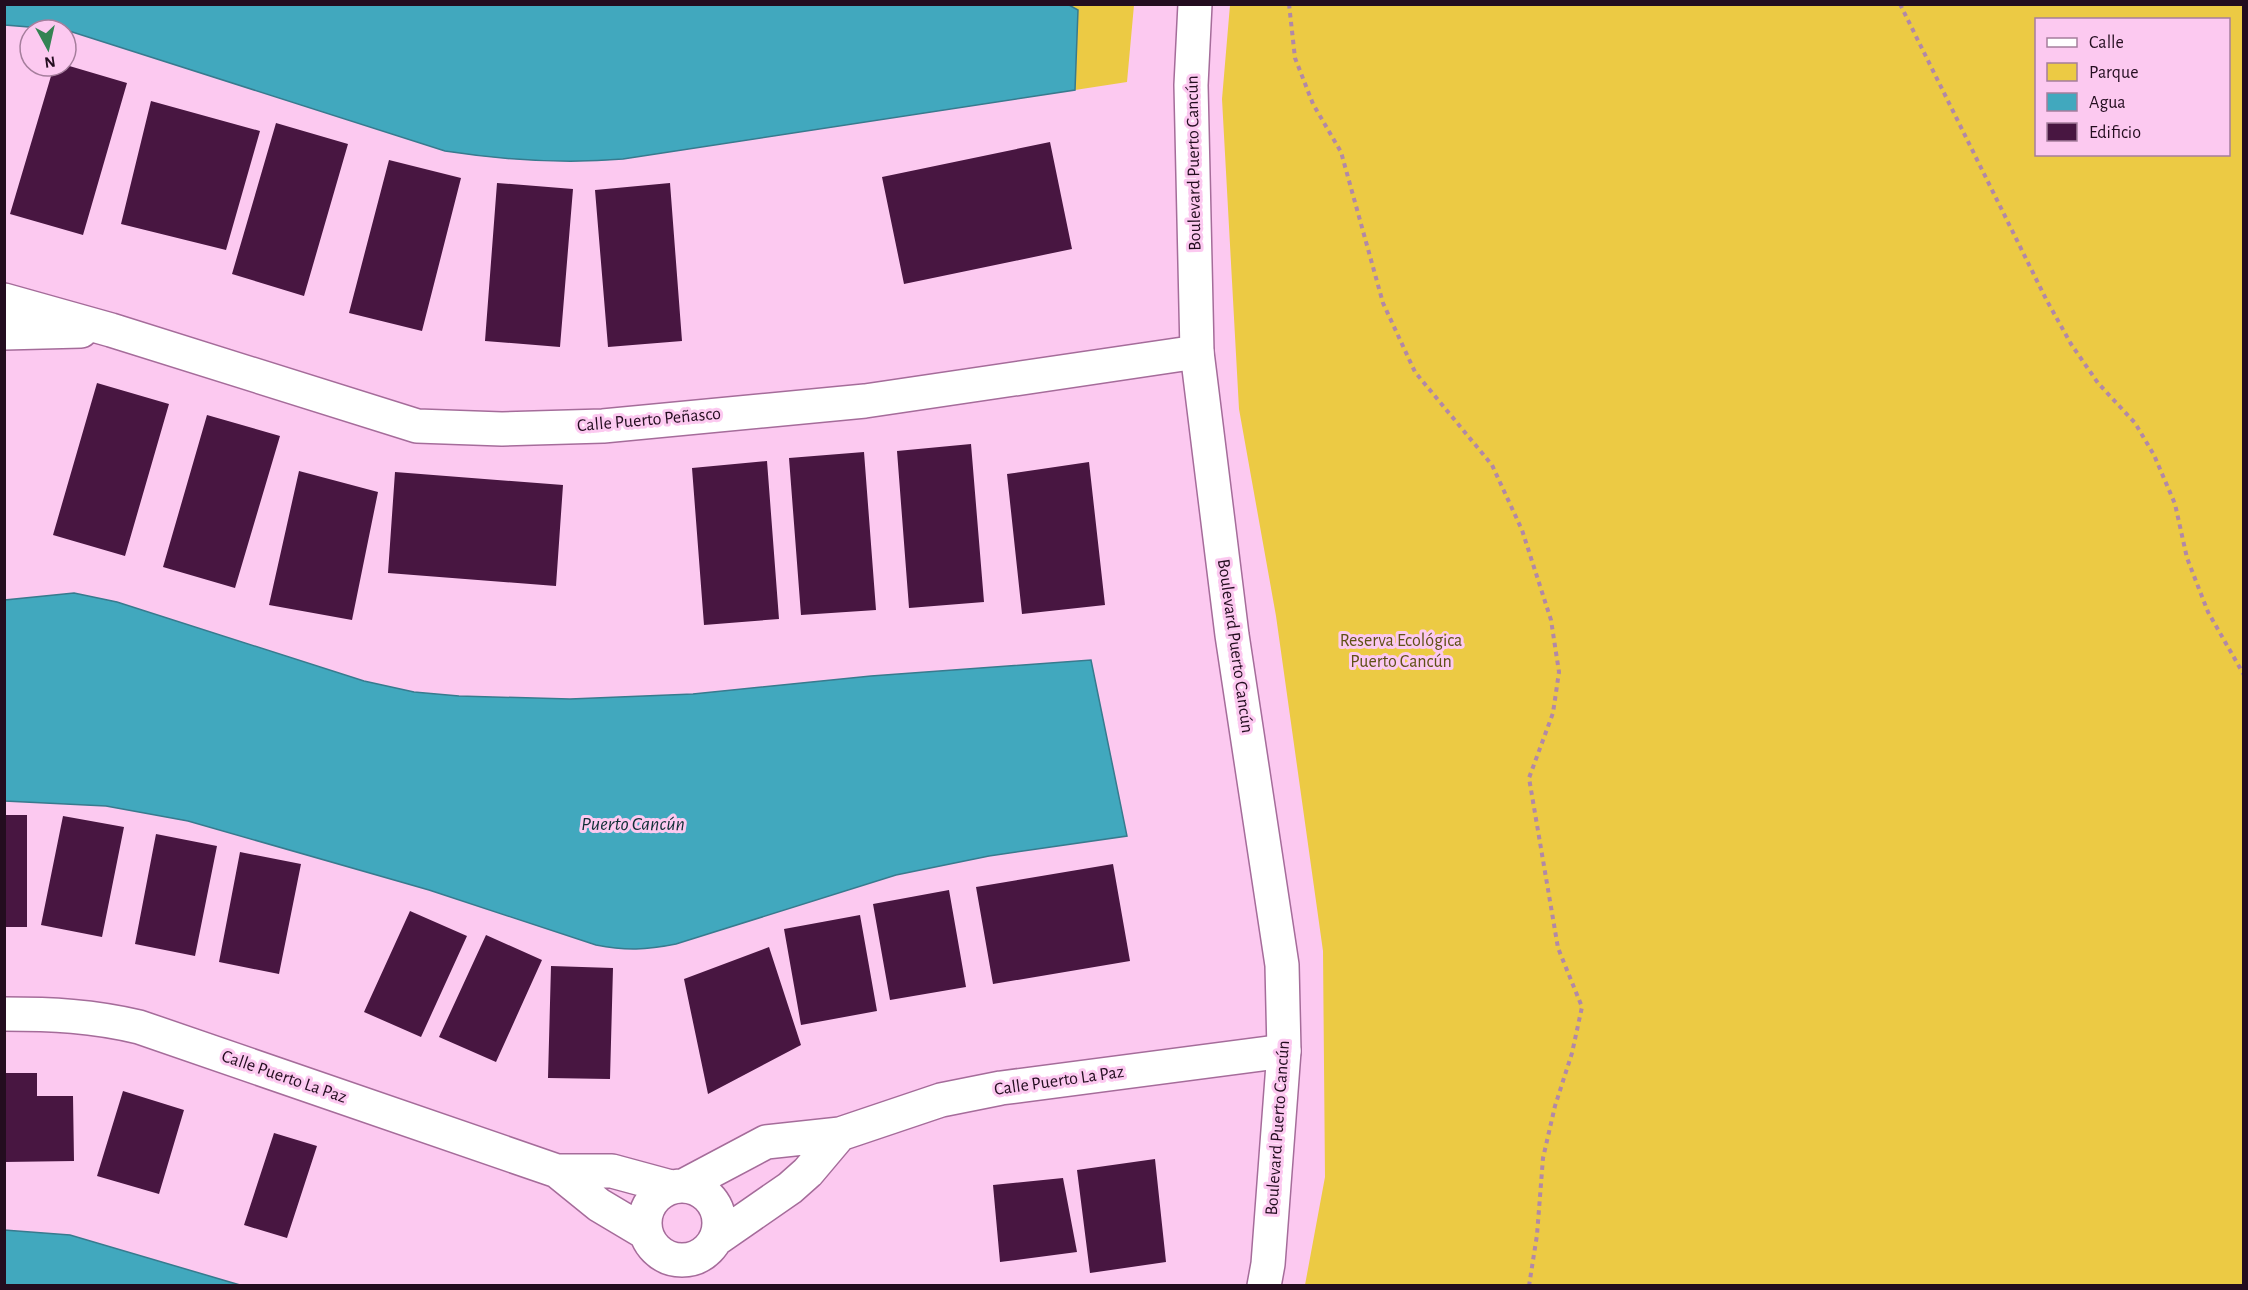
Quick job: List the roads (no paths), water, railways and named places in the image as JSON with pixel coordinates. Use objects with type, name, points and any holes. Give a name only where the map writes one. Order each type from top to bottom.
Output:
[{"type":"street","name":"Boulevard Puerto Cancún","points":[[1195,4],[1191,85],[1197,352],[1232,635],[1282,965],[1284,1051],[1268,1264],[1263,1286]]},
{"type":"street","name":"Calle Puerto Peñasco","points":[[4,300],[111,330],[417,426],[501,429],[603,426],[865,401],[1197,352]]},
{"type":"street","name":"Calle Puerto Peñasco","points":[[4,333],[111,330]]},
{"type":"street","name":"Calle Puerto La Paz","points":[[4,1014],[50,1014],[101,1018],[140,1027],[557,1171],[612,1171],[678,1186],[766,1142],[840,1134],[941,1100],[1001,1088],[1284,1051]]},
{"type":"street","points":[[655,1245],[678,1260],[693,1258],[790,1188],[808,1172],[840,1134]]},
{"type":"street","name":"Calle Puerto La Paz","points":[[557,1171],[599,1205],[655,1245]]},
{"type":"street","points":[[679,1286],[655,1245],[644,1219],[648,1205],[658,1194],[678,1186],[700,1189],[711,1199],[718,1212],[719,1226],[711,1246],[688,1286]]},
{"type":"water","points":[[4,5],[1069,5],[1078,10],[1075,90],[623,159],[579,161],[512,159],[445,151],[78,34],[78,18],[18,18],[18,26],[5,25]]},
{"type":"water","name":"Puerto Cancún","points":[[74,593],[117,602],[364,681],[414,692],[459,696],[570,699],[693,694],[871,676],[1091,660],[1127,836],[989,856],[896,875],[676,944],[636,949],[596,945],[429,890],[188,821],[106,806],[5,801],[5,600]]},
{"type":"water","points":[[4,1230],[70,1235],[240,1285],[5,1285]]},
{"type":"park label","name":"Reserva Ecológica Puerto Cancún","points":[[1401,651]]}]
